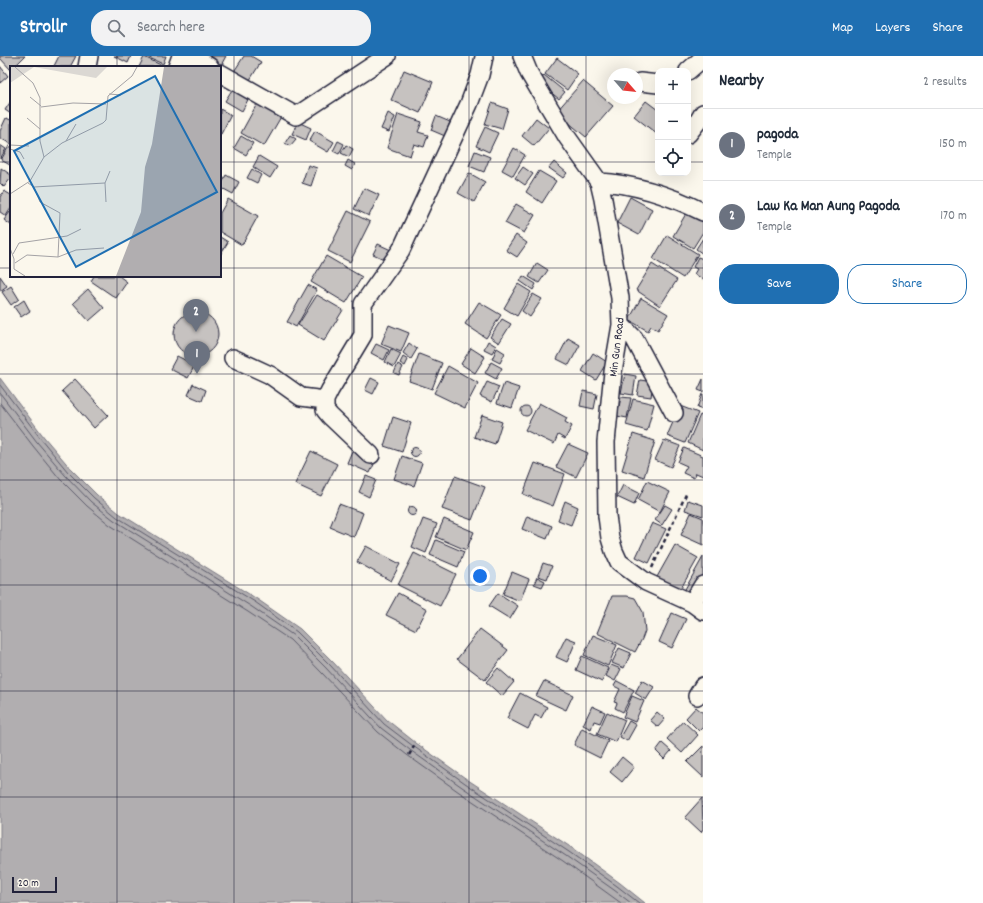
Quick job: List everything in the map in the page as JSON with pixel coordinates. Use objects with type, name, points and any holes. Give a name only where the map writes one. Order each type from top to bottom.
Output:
[{"type":"street","points":[[87,66],[89,56]]},
{"type":"street","points":[[177,66],[181,56]]},
{"type":"street","points":[[191,56],[208,66]]},
{"type":"street","points":[[221,74],[296,116],[387,56]]},
{"type":"street","points":[[371,455],[330,416],[325,410],[325,400],[363,335],[362,304],[401,250],[469,104],[480,75],[483,56]]},
{"type":"street","name":"Min Gun Road","points":[[522,56],[529,73],[567,136],[600,182],[620,298],[621,325],[613,372],[606,442],[607,516],[610,538],[614,551],[619,562],[646,582],[698,607]]},
{"type":"street","points":[[691,68],[703,58]]},
{"type":"street","points":[[643,82],[655,84]]},
{"type":"street","points":[[691,130],[700,120],[703,113]]},
{"type":"street","points":[[600,182],[618,183],[646,191],[681,202],[703,212]]},
{"type":"street","points":[[621,325],[634,338],[674,413]]},
{"type":"street","points":[[233,358],[270,376],[301,397],[325,400]]},
{"type":"street","points":[[698,607],[703,585]]},
{"type":"path","points":[[646,582],[687,492]]},
{"type":"path","points":[[409,755],[416,743]]},
{"type":"water","points":[[0,378],[44,437],[71,469],[97,495],[119,513],[257,599],[300,629],[387,720],[416,743],[468,780],[572,848],[645,903],[0,903]]},
{"type":"building","points":[[0,56],[25,56],[15,66],[10,66],[10,69],[0,58]]},
{"type":"building","points":[[59,56],[76,56],[71,66],[54,66]]},
{"type":"building","points":[[114,56],[131,56],[128,63]]},
{"type":"building","points":[[147,56],[166,56],[163,64]]},
{"type":"building","points":[[201,56],[226,56],[221,66]]},
{"type":"building","points":[[244,56],[251,56],[261,62],[248,83],[233,73]]},
{"type":"building","points":[[144,57],[163,66],[140,66]]},
{"type":"building","points":[[557,58],[578,74],[567,90],[545,74]]},
{"type":"building","points":[[0,66],[8,76],[0,83]]},
{"type":"building","points":[[404,70],[433,82],[420,113],[391,100]]},
{"type":"building","points":[[544,75],[565,92],[559,99],[538,82]]},
{"type":"building","points":[[583,81],[607,101],[607,104],[613,106],[586,137],[556,112]]},
{"type":"building","points":[[235,85],[251,94],[242,111],[225,101]]},
{"type":"building","points":[[646,101],[655,108],[655,133],[634,116]]},
{"type":"building","points":[[10,102],[10,113],[5,110]]},
{"type":"building","points":[[258,102],[282,115],[264,146],[241,133]]},
{"type":"building","points":[[492,103],[508,109],[502,129],[485,124]]},
{"type":"building","points":[[221,110],[231,115],[221,134]]},
{"type":"building","points":[[388,113],[395,117],[389,132],[381,129]]},
{"type":"building","points":[[398,114],[422,122],[418,132],[428,135],[424,147],[414,144],[410,156],[387,148]]},
{"type":"building","points":[[436,116],[450,122],[445,136],[431,130]]},
{"type":"building","points":[[6,118],[10,120],[10,143],[0,138],[0,131]]},
{"type":"building","points":[[536,118],[549,128],[534,146],[522,136]]},
{"type":"building","points":[[298,122],[311,128],[306,140],[292,134]]},
{"type":"building","points":[[485,127],[498,133],[489,152],[476,146]]},
{"type":"building","points":[[315,131],[334,142],[328,152],[309,141]]},
{"type":"building","points":[[290,135],[296,139],[290,146],[285,143]]},
{"type":"building","points":[[241,136],[253,143],[246,155],[234,148]]},
{"type":"building","points":[[338,141],[344,144],[339,154],[333,151]]},
{"type":"building","points":[[0,145],[6,149],[0,159]]},
{"type":"building","points":[[346,145],[353,149],[349,157],[341,153]]},
{"type":"building","points":[[9,146],[10,146],[10,165],[1,160]]},
{"type":"building","points":[[514,148],[525,155],[513,176],[502,170]]},
{"type":"building","points":[[475,151],[490,157],[484,172],[469,166]]},
{"type":"building","points":[[259,156],[277,167],[270,178],[253,167]]},
{"type":"building","points":[[348,160],[355,164],[352,170],[345,166]]},
{"type":"building","points":[[554,162],[567,173],[563,178],[549,168]]},
{"type":"building","points":[[308,165],[317,168],[311,186],[302,183]]},
{"type":"building","points":[[523,167],[533,174],[525,185],[515,178]]},
{"type":"building","points":[[1,168],[10,174],[10,179],[4,187],[0,183]]},
{"type":"building","points":[[252,169],[261,175],[257,183],[247,178]]},
{"type":"building","points":[[539,171],[556,181],[542,203],[526,192]]},
{"type":"building","points":[[469,173],[485,182],[474,202],[458,193]]},
{"type":"building","points":[[226,175],[239,182],[233,194],[221,188]]},
{"type":"building","points":[[364,188],[379,195],[369,216],[354,209]]},
{"type":"building","points":[[4,191],[10,194],[10,210],[6,216],[0,212],[0,197]]},
{"type":"building","points":[[630,197],[652,209],[639,235],[617,223]]},
{"type":"building","points":[[228,199],[258,216],[242,245],[221,233],[221,211]]},
{"type":"building","points":[[516,204],[535,215],[524,233],[505,223]]},
{"type":"building","points":[[348,211],[370,222],[350,262],[328,251]]},
{"type":"building","points":[[10,212],[10,224],[4,220]]},
{"type":"building","points":[[687,212],[703,222],[703,232],[693,248],[673,236]]},
{"type":"building","points":[[516,235],[527,243],[517,257],[506,250]]},
{"type":"building","points":[[667,235],[698,254],[683,278],[653,259]]},
{"type":"building","points":[[221,238],[228,242],[221,253]]},
{"type":"building","points":[[703,238],[703,254],[696,249]]},
{"type":"building","points":[[378,244],[391,250],[386,260],[373,254]]},
{"type":"building","points":[[326,256],[362,277],[346,303],[311,282]]},
{"type":"building","points":[[698,257],[703,259],[703,279],[694,274],[697,269],[693,267]]},
{"type":"building","points":[[537,263],[548,270],[539,283],[529,277]]},
{"type":"building","points":[[652,264],[677,280],[660,306],[636,290]]},
{"type":"building","points":[[0,276],[7,286],[0,291]]},
{"type":"building","points":[[523,276],[536,284],[533,290],[520,281]]},
{"type":"building","points":[[93,277],[120,277],[127,282],[116,298],[91,281]]},
{"type":"building","points":[[518,284],[531,292],[517,316],[504,308]]},
{"type":"building","points":[[308,285],[317,290],[296,327],[287,322]]},
{"type":"building","points":[[11,286],[19,299],[11,305],[2,292]]},
{"type":"building","points":[[88,289],[104,308],[89,321],[73,303]]},
{"type":"building","points":[[533,294],[542,299],[530,317],[522,311]]},
{"type":"building","points":[[317,295],[343,310],[324,341],[298,325]]},
{"type":"building","points":[[641,298],[668,314],[658,330],[651,326],[648,331],[629,320]]},
{"type":"building","points":[[24,300],[30,311],[21,317],[14,307]]},
{"type":"building","points":[[479,302],[501,315],[486,338],[465,324]]},
{"type":"building","points":[[196,312],[208,316],[214,322],[218,334],[214,346],[208,352],[196,356],[184,352],[178,346],[174,334],[178,322],[184,316]]},
{"type":"building","points":[[502,319],[511,324],[499,343],[490,337]]},
{"type":"building","points":[[389,325],[409,333],[401,352],[381,344]]},
{"type":"building","points":[[568,338],[580,345],[569,365],[557,359]]},
{"type":"building","points":[[488,341],[496,346],[492,353],[484,349]]},
{"type":"building","points":[[409,343],[417,349],[411,359],[403,353]]},
{"type":"building","points":[[376,344],[389,350],[384,360],[371,353]]},
{"type":"building","points":[[471,348],[485,357],[475,373],[461,364]]},
{"type":"building","points":[[497,348],[505,353],[500,363],[492,359]]},
{"type":"building","points":[[391,349],[401,354],[394,367],[385,362]]},
{"type":"building","points":[[593,353],[607,362],[596,380],[582,371]]},
{"type":"building","points":[[419,354],[442,363],[432,389],[409,381]]},
{"type":"building","points":[[177,356],[195,365],[188,378],[170,369]]},
{"type":"building","points":[[403,357],[408,360],[405,366],[400,363]]},
{"type":"building","points":[[491,362],[502,368],[496,379],[485,373]]},
{"type":"building","points":[[398,364],[403,367],[399,375],[394,373]]},
{"type":"building","points":[[448,366],[478,383],[465,408],[434,393]]},
{"type":"building","points":[[625,374],[636,376],[633,395],[621,393]]},
{"type":"building","points":[[371,378],[379,382],[373,394],[365,390]]},
{"type":"building","points":[[75,379],[108,415],[94,428],[62,391]]},
{"type":"building","points":[[703,379],[703,392],[698,390]]},
{"type":"building","points":[[640,380],[653,382],[651,397],[637,395]]},
{"type":"building","points":[[487,382],[499,387],[492,402],[480,396]]},
{"type":"building","points":[[504,383],[519,388],[512,408],[497,403]]},
{"type":"building","points":[[193,384],[206,390],[202,401],[188,395]]},
{"type":"building","points":[[583,391],[597,394],[594,409],[580,406]]},
{"type":"building","points":[[703,394],[703,410],[697,408]]},
{"type":"building","points":[[621,397],[631,398],[627,418],[617,416]]},
{"type":"building","points":[[633,399],[654,404],[647,431],[626,425]]},
{"type":"building","points":[[539,403],[567,418],[565,422],[572,426],[565,439],[558,435],[554,444],[525,430]]},
{"type":"building","points":[[524,406],[528,406],[531,411],[528,416],[524,416],[521,413],[521,409]]},
{"type":"building","points":[[680,406],[698,413],[685,443],[667,436]]},
{"type":"building","points":[[482,415],[502,422],[495,444],[474,437]]},
{"type":"building","points":[[700,415],[703,416],[703,450],[688,443]]},
{"type":"building","points":[[393,417],[411,423],[402,452],[384,446]]},
{"type":"building","points":[[633,434],[655,441],[644,477],[622,470]]},
{"type":"building","points":[[664,440],[680,446],[671,467],[655,460]]},
{"type":"building","points":[[568,444],[588,453],[576,477],[556,467]]},
{"type":"building","points":[[413,448],[417,448],[419,452],[417,456],[413,456],[411,454],[411,450]]},
{"type":"building","points":[[684,448],[703,456],[703,476],[696,473],[694,478],[683,473],[687,466],[678,462]]},
{"type":"building","points":[[311,451],[337,464],[321,496],[295,484]]},
{"type":"building","points":[[352,451],[375,462],[370,473],[347,463]]},
{"type":"building","points":[[402,456],[422,463],[414,486],[394,479]]},
{"type":"building","points":[[535,463],[565,474],[553,506],[523,494]]},
{"type":"building","points":[[366,476],[376,480],[369,497],[359,492]]},
{"type":"building","points":[[455,476],[485,487],[472,520],[442,509]]},
{"type":"building","points":[[647,481],[670,492],[660,512],[638,500]]},
{"type":"building","points":[[623,485],[639,493],[634,505],[617,497]]},
{"type":"building","points":[[688,500],[703,505],[703,516],[685,510]]},
{"type":"building","points":[[565,501],[578,507],[571,525],[558,520]]},
{"type":"building","points":[[339,504],[363,513],[354,537],[330,527]]},
{"type":"building","points":[[665,505],[672,509],[662,525],[655,520]]},
{"type":"building","points":[[410,507],[414,507],[416,511],[414,515],[410,515],[408,513],[408,509]]},
{"type":"building","points":[[691,513],[703,518],[703,545],[681,535]]},
{"type":"building","points":[[527,516],[552,526],[547,539],[522,529]]},
{"type":"building","points":[[423,519],[437,524],[426,553],[412,547]]},
{"type":"building","points":[[444,519],[474,532],[466,550],[436,537]]},
{"type":"building","points":[[652,523],[666,529],[649,563],[636,557]]},
{"type":"building","points":[[436,540],[464,552],[458,567],[430,555]]},
{"type":"building","points":[[675,545],[698,558],[680,590],[657,577]]},
{"type":"building","points":[[366,546],[400,564],[391,581],[357,562]]},
{"type":"building","points":[[414,553],[456,574],[440,606],[398,585]]},
{"type":"building","points":[[703,557],[703,578],[693,596],[684,591]]},
{"type":"building","points":[[543,563],[552,566],[547,579],[538,576]]},
{"type":"building","points":[[512,572],[529,579],[520,601],[503,594]]},
{"type":"building","points":[[537,577],[545,581],[542,587],[534,584]]},
{"type":"building","points":[[398,593],[427,609],[416,630],[386,615]]},
{"type":"building","points":[[498,593],[518,606],[510,619],[489,606]]},
{"type":"building","points":[[612,596],[627,596],[635,598],[643,612],[645,631],[635,652],[597,633]]},
{"type":"building","points":[[672,613],[686,619],[672,648],[659,642]]},
{"type":"building","points":[[480,629],[508,650],[485,680],[457,659]]},
{"type":"building","points":[[593,635],[617,645],[608,666],[584,655]]},
{"type":"building","points":[[566,637],[576,641],[567,662],[556,657]]},
{"type":"building","points":[[619,648],[631,653],[624,668],[612,663]]},
{"type":"building","points":[[582,656],[608,668],[602,682],[576,670]]},
{"type":"building","points":[[611,665],[621,669],[615,681],[606,676]]},
{"type":"building","points":[[498,668],[514,682],[502,696],[486,682]]},
{"type":"building","points":[[642,680],[654,687],[646,700],[635,693]]},
{"type":"building","points":[[544,681],[573,695],[566,710],[536,696]]},
{"type":"building","points":[[617,681],[634,690],[623,712],[615,708],[617,703],[614,702],[620,689],[614,686]]},
{"type":"building","points":[[520,693],[547,707],[541,718],[535,715],[528,729],[507,718]]},
{"type":"building","points":[[632,696],[644,701],[635,722],[623,717]]},
{"type":"building","points":[[592,706],[605,712],[600,723],[594,721],[591,729],[583,725]]},
{"type":"building","points":[[696,707],[703,713],[703,727],[699,731],[686,718]]},
{"type":"building","points":[[607,712],[625,720],[616,742],[597,734]]},
{"type":"building","points":[[657,712],[665,719],[658,727],[650,720]]},
{"type":"building","points":[[629,721],[636,725],[627,741],[620,737]]},
{"type":"building","points":[[683,721],[698,735],[682,753],[667,739]]},
{"type":"building","points":[[582,728],[608,741],[600,758],[574,745]]},
{"type":"building","points":[[662,743],[671,751],[664,759],[656,751]]},
{"type":"building","points":[[703,746],[703,777],[687,762]]},
{"type":"building","points":[[622,757],[634,767],[622,782],[610,772]]},
{"type":"building","points":[[702,798],[703,829],[701,832],[685,817]]},
{"type":"place","name":"Law Ka Man Aung Pagoda","points":[[196,332]]},
{"type":"place","name":"pagoda","points":[[197,374]]}]
